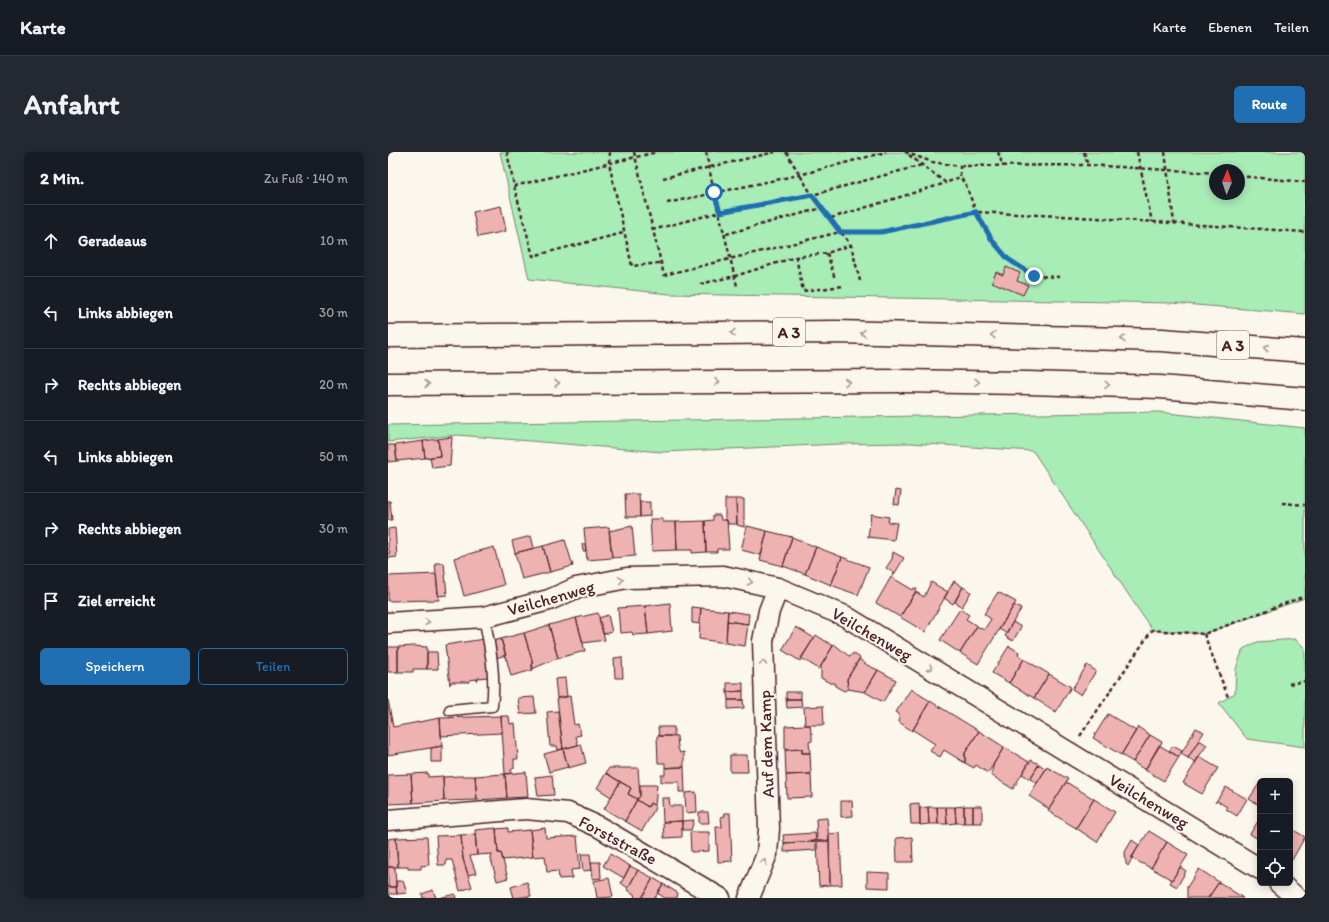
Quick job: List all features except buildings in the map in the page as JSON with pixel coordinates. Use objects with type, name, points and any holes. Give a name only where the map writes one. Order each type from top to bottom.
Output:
[{"type":"highway","name":"A 3","points":[[388,336],[844,332],[1162,340],[1305,351]]},
{"type":"highway","points":[[388,384],[901,381],[1028,383],[1160,387],[1305,399]]},
{"type":"street","name":"Veilchenweg","points":[[388,623],[484,617],[549,600],[576,588],[627,578],[723,576],[778,588],[845,616],[1257,867]]},
{"type":"street","name":"Auf dem Kamp","points":[[749,898],[767,854],[769,829],[763,641],[769,611],[778,588]]},
{"type":"street","name":"Forststraße","points":[[388,820],[526,809],[568,813],[599,827],[713,896]]},
{"type":"street","points":[[1283,886],[1297,898]]},
{"type":"lane","points":[[450,710],[492,706],[494,693],[493,662],[484,617]]},
{"type":"path","points":[[507,152],[514,186],[533,256],[623,233]]},
{"type":"path","points":[[610,152],[609,163],[623,233],[632,266],[660,263]]},
{"type":"path","points":[[634,152],[664,275],[840,232],[881,232],[976,212],[1305,232]]},
{"type":"path","points":[[514,186],[657,152]]},
{"type":"path","points":[[706,152],[714,192],[726,234],[737,286]]},
{"type":"path","points":[[663,178],[775,152]]},
{"type":"path","points":[[786,152],[812,195],[851,245],[860,281]]},
{"type":"path","points":[[668,203],[800,174],[886,152]]},
{"type":"path","points":[[998,152],[1003,166]]},
{"type":"path","points":[[1084,152],[1088,165]]},
{"type":"path","points":[[1137,152],[1152,222]]},
{"type":"path","points":[[1165,152],[1174,223]]},
{"type":"path","points":[[906,153],[932,162],[960,166],[1088,165],[1209,172]]},
{"type":"path","points":[[906,153],[946,183]]},
{"type":"path","points":[[652,230],[720,212],[812,195],[922,166]]},
{"type":"path","points":[[960,166],[960,177],[966,185],[976,212],[992,240],[1008,259],[1034,276],[1063,277]]},
{"type":"path","points":[[831,218],[946,183],[960,177]]},
{"type":"path","points":[[1245,177],[1305,182]]},
{"type":"path","points":[[726,234],[822,208]]},
{"type":"path","points":[[700,284],[735,276],[796,257],[827,253],[851,245]]},
{"type":"path","points":[[827,253],[835,279]]},
{"type":"path","points":[[796,257],[803,291],[844,286]]},
{"type":"path","points":[[1282,503],[1305,505]]},
{"type":"path","points":[[1068,753],[1152,630],[1204,634],[1305,596]]},
{"type":"path","points":[[1204,634],[1228,697]]},
{"type":"path","points":[[1289,684],[1305,681]]},
{"type":"green space","points":[[500,152],[1305,152],[1305,314],[1172,303],[669,294],[529,279]]},
{"type":"green space","points":[[1159,412],[1305,428],[1305,598],[1204,634],[1152,630],[1033,451],[911,443],[839,444],[662,452],[457,435],[388,442],[388,425]]},
{"type":"green space","points":[[1295,639],[1305,648],[1305,747],[1247,739],[1219,703],[1235,693],[1236,669],[1243,649],[1257,642]]},
{"type":"route","points":[[714,192],[720,212],[812,195],[831,218],[840,232],[881,232],[976,212],[992,240],[1008,259],[1034,276]]}]
